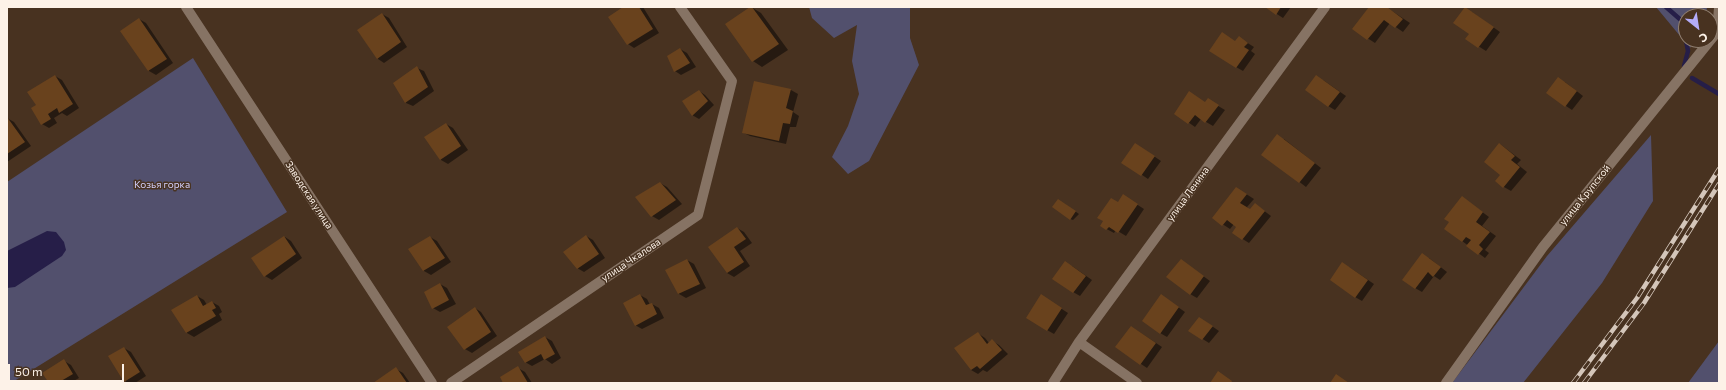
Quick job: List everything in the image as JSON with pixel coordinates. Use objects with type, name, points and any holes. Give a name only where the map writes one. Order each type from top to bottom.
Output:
[{"type":"street","name":"Заводская улица","points":[[186,7],[432,383]]},
{"type":"street","name":"улица Чкалова","points":[[451,383],[698,215],[732,81],[680,7]]},
{"type":"street","name":"улица Ленина","points":[[1053,383],[1079,342],[1325,7]]},
{"type":"street","name":"улица Крупской","points":[[1446,383],[1543,247],[1717,32],[1719,8]]},
{"type":"street","points":[[1079,342],[1137,383]]},
{"type":"green space","points":[[809,7],[910,7],[910,38],[919,65],[869,161],[848,174],[832,157],[848,126],[859,94],[852,61],[857,25],[834,38],[812,18]]},
{"type":"green space","points":[[1656,7],[1707,7],[1678,8],[1678,34]]},
{"type":"green space","name":"Козья горка","points":[[193,58],[287,212],[11,383],[7,383],[7,182]]},
{"type":"green space","points":[[1651,135],[1653,201],[1602,283],[1523,383],[1452,383],[1547,256]]},
{"type":"green space","points":[[1719,341],[1719,383],[1688,383]]},
{"type":"shaded area","points":[[47,231],[56,232],[64,242],[66,250],[62,256],[15,287],[7,288],[7,251]]},
{"type":"building","points":[[623,7],[639,7],[653,29],[627,45],[608,17]]},
{"type":"building","points":[[752,7],[779,44],[752,62],[725,24]]},
{"type":"building","points":[[1265,7],[1281,7],[1276,15]]},
{"type":"building","points":[[1369,7],[1387,7],[1403,19],[1395,28],[1384,20],[1367,40],[1352,29]]},
{"type":"building","points":[[1465,7],[1494,27],[1478,48],[1465,39],[1469,34],[1453,23]]},
{"type":"building","points":[[382,13],[401,42],[377,59],[357,30]]},
{"type":"building","points":[[139,18],[167,59],[148,71],[120,31]]},
{"type":"building","points":[[1222,32],[1235,41],[1239,36],[1248,43],[1244,47],[1249,50],[1236,68],[1209,51]]},
{"type":"building","points":[[680,48],[690,63],[674,72],[667,56]]},
{"type":"building","points":[[417,66],[428,87],[405,103],[393,83]]},
{"type":"building","points":[[55,75],[73,104],[59,113],[57,108],[48,114],[51,119],[41,125],[31,108],[36,105],[27,92]]},
{"type":"building","points":[[1316,75],[1340,92],[1328,107],[1305,90]]},
{"type":"building","points":[[1558,77],[1577,91],[1565,107],[1546,93]]},
{"type":"building","points":[[754,81],[791,89],[786,108],[793,111],[790,124],[783,123],[779,141],[742,133]]},
{"type":"building","points":[[699,90],[708,101],[692,116],[682,101]]},
{"type":"building","points":[[1189,91],[1205,102],[1208,98],[1219,105],[1205,123],[1195,115],[1188,124],[1174,114]]},
{"type":"building","points":[[7,117],[25,142],[7,154]]},
{"type":"building","points":[[446,123],[461,146],[440,160],[424,137]]},
{"type":"building","points":[[1277,134],[1315,163],[1299,183],[1261,155]]},
{"type":"building","points":[[1135,143],[1155,156],[1141,176],[1121,163]]},
{"type":"building","points":[[1499,143],[1515,156],[1511,160],[1520,167],[1503,188],[1495,181],[1500,175],[1484,162]]},
{"type":"building","points":[[660,182],[676,200],[651,217],[635,197]]},
{"type":"building","points":[[1236,187],[1247,194],[1240,203],[1250,209],[1255,203],[1265,211],[1242,240],[1232,233],[1236,227],[1227,220],[1222,226],[1212,218]]},
{"type":"building","points":[[1123,194],[1138,204],[1118,233],[1109,227],[1106,230],[1100,226],[1103,221],[1097,218],[1111,198],[1118,202]]},
{"type":"building","points":[[1462,196],[1483,212],[1476,222],[1490,232],[1479,245],[1483,249],[1478,255],[1466,246],[1471,240],[1466,237],[1462,242],[1444,229],[1449,222],[1444,219]]},
{"type":"building","points":[[1058,199],[1076,211],[1070,220],[1052,207]]},
{"type":"building","points":[[737,227],[746,239],[734,247],[744,262],[727,273],[708,247]]},
{"type":"building","points":[[586,235],[599,254],[577,269],[563,252]]},
{"type":"building","points":[[284,236],[296,254],[264,277],[251,258]]},
{"type":"building","points":[[430,236],[445,258],[423,271],[408,249]]},
{"type":"building","points":[[1422,253],[1441,267],[1433,277],[1428,272],[1415,289],[1402,280]]},
{"type":"building","points":[[687,259],[700,284],[678,294],[665,270]]},
{"type":"building","points":[[1181,259],[1204,276],[1190,295],[1166,277]]},
{"type":"building","points":[[1065,261],[1086,276],[1073,293],[1052,279]]},
{"type":"building","points":[[1342,262],[1368,280],[1355,298],[1330,280]]},
{"type":"building","points":[[440,283],[449,300],[432,309],[424,292]]},
{"type":"building","points":[[640,294],[646,305],[652,303],[657,314],[635,326],[623,303]]},
{"type":"building","points":[[1041,294],[1062,308],[1047,331],[1026,318]]},
{"type":"building","points":[[1161,294],[1179,307],[1160,334],[1142,321]]},
{"type":"building","points":[[197,295],[203,306],[212,301],[216,308],[212,310],[216,316],[186,333],[171,310]]},
{"type":"building","points":[[475,307],[491,332],[464,350],[447,327]]},
{"type":"building","points":[[1199,317],[1213,326],[1202,340],[1188,331]]},
{"type":"building","points":[[1131,326],[1156,343],[1140,365],[1115,347]]},
{"type":"building","points":[[978,332],[987,344],[992,339],[1002,350],[980,369],[977,366],[971,370],[954,348]]},
{"type":"building","points":[[545,336],[555,354],[544,360],[541,354],[525,363],[518,352]]},
{"type":"building","points":[[124,347],[140,372],[124,382],[108,356]]},
{"type":"building","points":[[64,359],[73,374],[61,381],[62,383],[49,383],[42,373]]},
{"type":"building","points":[[518,366],[528,383],[503,383],[500,377]]},
{"type":"building","points":[[396,367],[407,383],[373,383]]},
{"type":"building","points":[[1218,371],[1232,381],[1231,383],[1210,383]]},
{"type":"building","points":[[1336,374],[1349,383],[1330,383]]},
{"type":"waterway","points":[[1666,7],[1678,18]]},
{"type":"waterway","points":[[1684,66],[1687,48]]},
{"type":"waterway","points":[[1692,78],[1719,94]]},
{"type":"railway","points":[[1573,383],[1637,298],[1719,169]]},
{"type":"railway","points":[[1584,383],[1644,303],[1719,184]]}]
